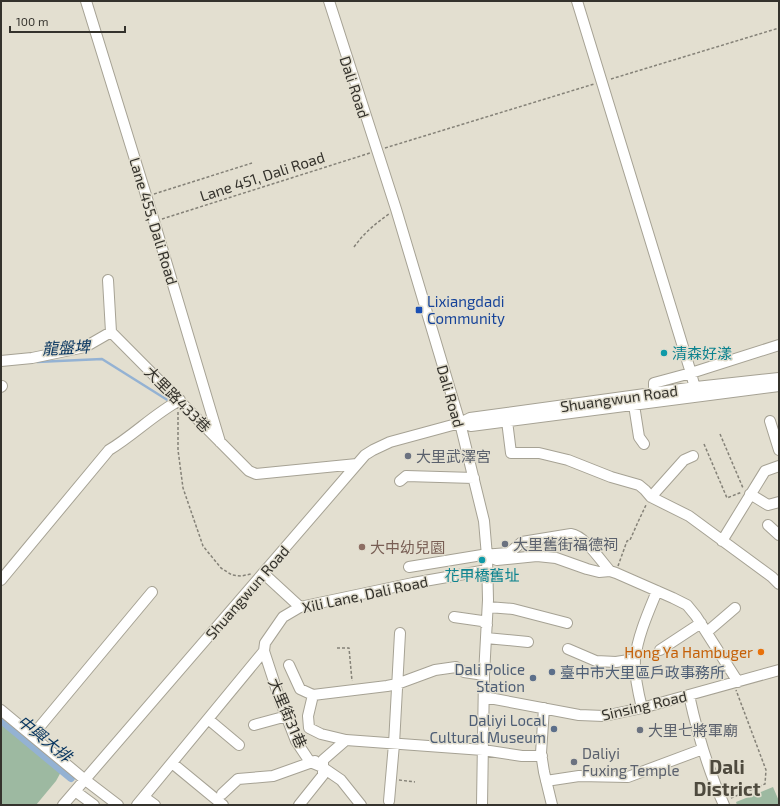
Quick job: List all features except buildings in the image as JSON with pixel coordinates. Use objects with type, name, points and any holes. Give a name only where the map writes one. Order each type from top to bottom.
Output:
[{"type":"street","name":"Lane 455, Dali Road","points":[[86,1],[220,442]]},
{"type":"street","name":"Dali Road","points":[[329,1],[376,151],[396,209],[460,423],[484,521],[487,556],[488,606],[484,675],[482,805]]},
{"type":"street","points":[[577,1],[692,373],[696,392]]},
{"type":"street","points":[[1,361],[32,358],[85,347],[110,332],[108,280]]},
{"type":"street","name":"大里路433巷","points":[[110,332],[180,400],[249,471],[256,474],[357,464]]},
{"type":"street","points":[[654,394],[654,383],[692,373],[779,345]]},
{"type":"street","name":"Shuangwun Road","points":[[460,423],[471,426],[634,405],[696,392],[779,378]]},
{"type":"street","name":"Shuangwun Road","points":[[63,805],[262,573],[309,522],[357,464],[373,450],[390,442],[460,423],[470,418],[654,394],[779,386]]},
{"type":"street","points":[[1,580],[109,450],[127,439],[164,409],[180,400]]},
{"type":"street","points":[[634,405],[639,437],[644,444]]},
{"type":"street","points":[[507,421],[512,453],[538,453],[568,460],[639,486],[651,497],[689,516],[722,541],[777,578]]},
{"type":"street","points":[[770,421],[779,450]]},
{"type":"street","points":[[651,497],[684,460],[692,456]]},
{"type":"street","points":[[722,541],[764,470],[779,466]]},
{"type":"street","points":[[400,481],[406,476],[474,478]]},
{"type":"street","points":[[750,494],[768,505],[779,502]]},
{"type":"street","points":[[768,525],[779,535]]},
{"type":"street","points":[[409,567],[509,553],[522,542],[554,536],[574,535],[586,543],[613,572]]},
{"type":"street","points":[[487,556],[497,560],[537,556],[549,557],[564,560],[599,572],[613,572],[686,605],[704,628],[736,682]]},
{"type":"street","name":"Xili Lane, Dali Road","points":[[137,805],[264,651],[265,643],[283,617],[300,607],[413,583],[487,570]]},
{"type":"street","points":[[262,573],[300,607]]},
{"type":"street","points":[[642,708],[635,671],[635,659],[643,626],[657,591]]},
{"type":"street","points":[[32,736],[152,592]]},
{"type":"street","points":[[488,606],[513,609],[567,623]]},
{"type":"street","points":[[660,650],[704,628],[736,608]]},
{"type":"street","points":[[454,617],[482,621],[487,625]]},
{"type":"street","points":[[390,801],[400,633]]},
{"type":"street","points":[[486,638],[528,642]]},
{"type":"street","points":[[568,648],[596,661],[616,662],[635,659]]},
{"type":"street","name":"大里街31巷","points":[[264,651],[280,700],[296,741],[310,762],[322,763],[341,780],[360,805]]},
{"type":"street","points":[[289,665],[300,689],[312,694],[353,691],[397,684],[435,670],[456,667],[464,672],[484,675]]},
{"type":"street","name":"Sinsing Road","points":[[484,697],[579,715],[610,715],[642,708],[779,670]]},
{"type":"street","points":[[312,694],[308,716],[309,728],[321,734],[346,740],[483,750],[522,756],[542,756]]},
{"type":"street","points":[[689,695],[703,750],[723,803]]},
{"type":"street","points":[[544,708],[542,756],[552,805]]},
{"type":"street","points":[[1,710],[84,779],[118,805]]},
{"type":"street","points":[[254,725],[286,716]]},
{"type":"street","points":[[208,719],[240,745]]},
{"type":"street","points":[[298,805],[323,776],[322,763],[346,740]]},
{"type":"street","points":[[546,781],[579,776],[628,778],[703,750]]},
{"type":"street","points":[[222,794],[238,779],[273,776],[291,771],[310,762]]},
{"type":"street","points":[[172,764],[223,805]]},
{"type":"street","points":[[75,791],[94,805]]},
{"type":"street","points":[[144,797],[155,805]]},
{"type":"path","name":"Lane 451, Dali Road","points":[[154,221],[376,151],[779,28]]},
{"type":"path","points":[[146,196],[252,163]]},
{"type":"path","points":[[354,247],[361,236],[377,222],[396,209]]},
{"type":"path","points":[[180,400],[177,417],[178,450],[183,488],[203,546],[222,568],[232,575],[241,576],[257,572],[262,573]]},
{"type":"path","points":[[704,444],[727,498],[744,491],[720,434]]},
{"type":"path","points":[[613,572],[627,541],[630,540],[651,497]]},
{"type":"path","points":[[337,648],[350,648],[353,691]]},
{"type":"path","points":[[723,803],[765,784],[766,770],[736,682]]},
{"type":"path","points":[[391,780],[415,782]]},
{"type":"green space","points":[[1,723],[62,770],[56,781],[36,805],[1,805]]},
{"type":"green space","points":[[773,787],[779,801],[779,805],[737,805],[736,802]]},
{"type":"waterway","name":"龍盤埤","points":[[37,362],[102,359],[169,401]]},
{"type":"waterway","name":"中興大排","points":[[1,720],[71,778]]},
{"type":"place","name":"Lixiangdadi Community","points":[[419,310]]},
{"type":"place","name":"清森好漾","points":[[664,353]]},
{"type":"place","name":"大里武澤宮","points":[[408,456]]},
{"type":"place","name":"大里舊街福德祠","points":[[505,544]]},
{"type":"place","name":"大中幼兒園","points":[[362,547]]},
{"type":"place","name":"花甲橋舊址","points":[[482,560]]},
{"type":"place","name":"Hong Ya Hambuger","points":[[761,652]]},
{"type":"place","name":"臺中市大里區戶政事務所","points":[[552,672]]},
{"type":"place","name":"Dali Police Station","points":[[533,678]]},
{"type":"place","name":"Daliyi Local Cultural Museum","points":[[554,729]]},
{"type":"place","name":"大里七將軍廟","points":[[640,730]]},
{"type":"place","name":"Daliyi Fuxing Temple","points":[[574,762]]},
{"type":"district","name":"Dali District","points":[[727,777]]}]
